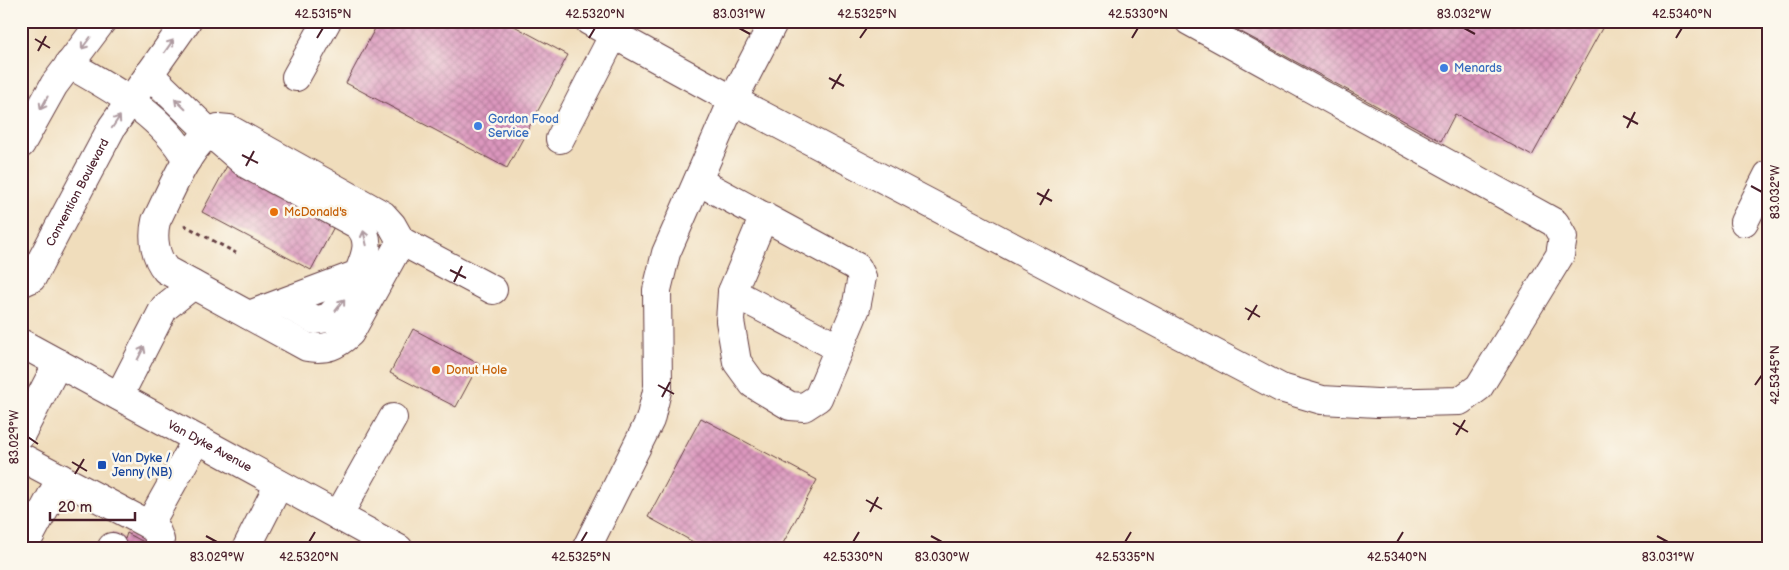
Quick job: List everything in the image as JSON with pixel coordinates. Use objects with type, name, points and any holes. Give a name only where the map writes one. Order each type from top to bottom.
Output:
[{"type":"street","points":[[21,144],[54,85],[102,21]]},
{"type":"street","name":"Convention Boulevard","points":[[21,282],[32,278],[112,127],[187,21]]},
{"type":"street","points":[[296,77],[326,21]]},
{"type":"street","points":[[589,21],[734,100],[1281,388],[1322,400],[1377,403],[1460,401],[1480,387],[1560,255],[1563,237],[1555,222],[1189,21]]},
{"type":"street","points":[[586,549],[650,420],[658,387],[657,290],[666,253],[734,100],[774,21]]},
{"type":"street","points":[[560,139],[614,34]]},
{"type":"street","points":[[69,64],[131,100],[169,133],[187,160]]},
{"type":"street","points":[[150,74],[209,132],[246,164],[358,225],[364,231],[367,242],[366,254],[358,274],[249,315]]},
{"type":"street","points":[[401,241],[350,333],[337,345],[321,348],[308,347],[166,270],[160,263],[153,232],[156,221],[187,160],[209,132],[218,128],[229,129],[374,210],[392,225],[401,241],[493,290]]},
{"type":"street","points":[[1744,222],[1768,176]]},
{"type":"street","points":[[698,181],[764,216],[857,267],[862,277],[856,308],[818,398],[804,407],[790,406],[753,384],[737,362],[730,321],[732,292],[764,216]]},
{"type":"street","points":[[119,396],[164,308],[193,285]]},
{"type":"street","points":[[732,292],[839,348]]},
{"type":"street","name":"Van Dyke Avenue","points":[[21,343],[338,516],[384,545]]},
{"type":"street","points":[[21,434],[58,363]]},
{"type":"street","points":[[338,516],[393,418]]},
{"type":"street","points":[[21,457],[61,478],[130,537],[197,439]]},
{"type":"street","points":[[23,549],[61,478]]},
{"type":"street","points":[[246,549],[279,484]]},
{"type":"path","points":[[177,221],[236,253]]},
{"type":"building","name":"Gordon Food Service","points":[[379,21],[505,21],[568,55],[507,168],[346,83]]},
{"type":"building","name":"Menards","points":[[1221,21],[1606,21],[1532,156],[1455,114],[1441,141]]},
{"type":"building","points":[[229,162],[338,219],[311,270],[202,212]]},
{"type":"building","points":[[413,329],[479,364],[456,407],[390,373]]},
{"type":"building","points":[[701,418],[817,480],[780,549],[706,549],[648,517]]},
{"type":"building","points":[[112,532],[125,539],[127,533],[153,547],[115,549],[105,544]]},
{"type":"place","name":"Menards","points":[[1444,68]]},
{"type":"place","name":"Gordon Food Service","points":[[478,126]]},
{"type":"place","name":"McDonald's","points":[[274,212]]},
{"type":"place","name":"Donut Hole","points":[[436,370]]},
{"type":"place","name":"Van Dyke / Jenny (NB)","points":[[102,465]]}]
